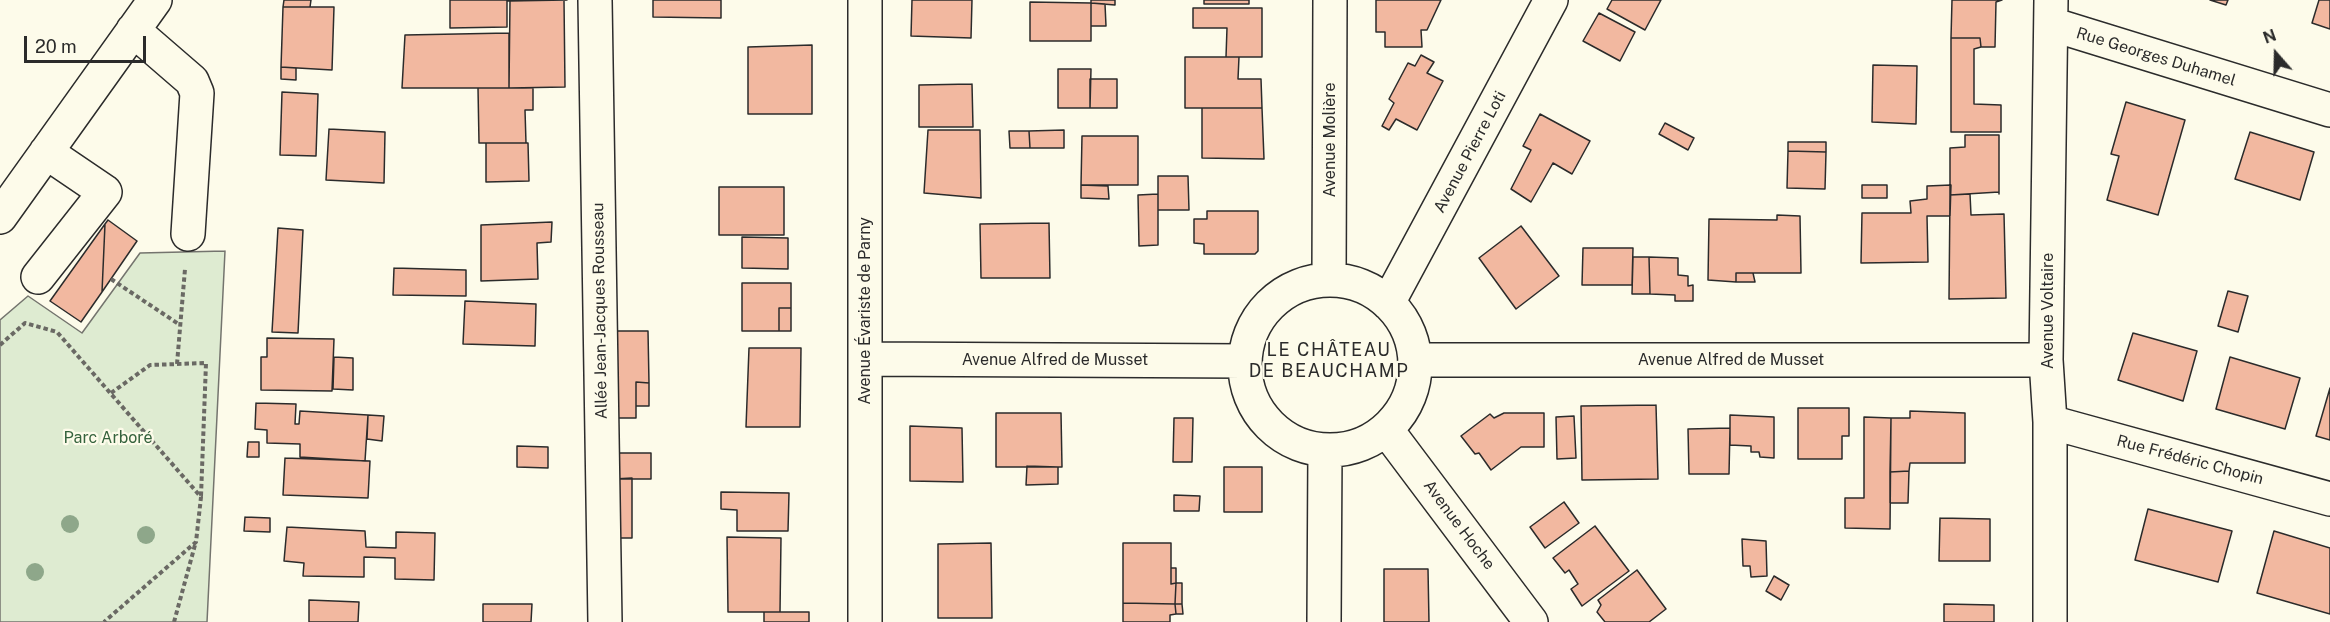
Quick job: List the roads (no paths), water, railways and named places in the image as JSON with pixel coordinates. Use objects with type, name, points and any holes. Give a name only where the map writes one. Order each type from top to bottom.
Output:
[{"type":"street","points":[[0,217],[155,0]]},
{"type":"street","name":"Allée Jean-Jacques Rousseau","points":[[595,0],[605,622]]},
{"type":"street","name":"Avenue Évariste de Parny","points":[[865,0],[865,622]]},
{"type":"street","name":"Avenue Molière","points":[[1329,279],[1330,0]]},
{"type":"street","name":"Avenue Pierre Loti","points":[[1388,303],[1551,0]]},
{"type":"street","name":"Rue Georges Duhamel","points":[[2051,12],[2330,110]]},
{"type":"street","name":"Avenue Voltaire","points":[[2050,622],[2050,422],[2046,360],[2051,12]]},
{"type":"street","points":[[133,30],[192,81],[197,93],[188,234]]},
{"type":"street","points":[[38,277],[105,192],[46,152]]},
{"type":"street","points":[[1329,279],[1351,282],[1371,290],[1388,303],[1407,330],[1415,360],[1409,394],[1402,409],[1386,429],[1368,441],[1347,448],[1325,450],[1299,444],[1276,431],[1258,412],[1247,388],[1244,361],[1249,336],[1262,313],[1281,295],[1304,283],[1329,279]]},
{"type":"street","name":"Avenue Alfred de Musset","points":[[866,359],[1244,361]]},
{"type":"street","name":"Avenue Alfred de Musset","points":[[1415,360],[2046,360]]},
{"type":"street","name":"Rue Frédéric Chopin","points":[[2050,422],[2330,499]]},
{"type":"street","name":"Avenue Hoche","points":[[1386,429],[1531,622]]},
{"type":"street","points":[[1324,622],[1325,450]]},
{"type":"district","name":"LE CHÂTEAU DE BEAUCHAMP","points":[[1329,360]]},
{"type":"park label","name":"Parc Arboré","points":[[108,438]]}]
